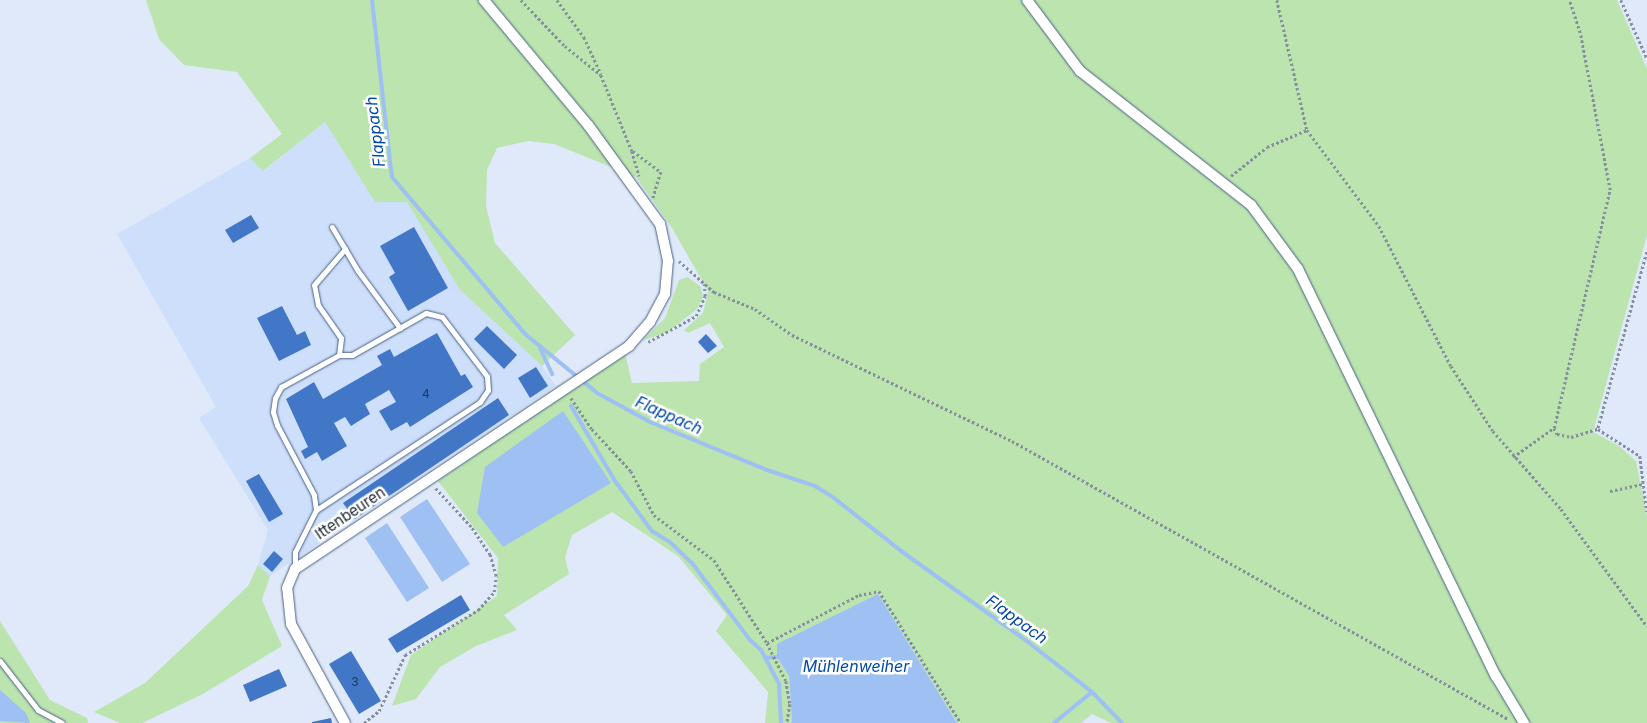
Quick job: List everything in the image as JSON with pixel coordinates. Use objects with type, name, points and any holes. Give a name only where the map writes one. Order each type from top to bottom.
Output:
[{"type":"street","name":"Ittenbeuren","points":[[295,570],[566,384],[628,346],[650,322],[665,294],[668,261],[662,230],[650,209],[633,184],[484,0]]},
{"type":"street","points":[[1027,0],[1080,71],[1251,205],[1298,269],[1492,667],[1524,723]]},
{"type":"street","points":[[295,570],[287,588],[291,624],[346,723]]},
{"type":"lane","points":[[332,227],[345,249],[400,328]]},
{"type":"lane","points":[[339,355],[341,338],[318,305],[314,285],[345,249]]},
{"type":"lane","points":[[295,570],[295,552],[316,510],[480,402],[488,390],[487,376],[442,317],[426,313],[352,355],[339,355],[281,387],[275,398],[273,412],[277,425],[314,496],[316,510]]},
{"type":"lane","points":[[0,661],[38,710],[62,723]]},
{"type":"path","points":[[521,0],[565,46],[601,75]]},
{"type":"path","points":[[557,0],[584,37],[601,75],[632,151],[640,179],[633,184]]},
{"type":"path","points":[[1277,0],[1307,130],[1379,226],[1451,366],[1494,430],[1513,457],[1561,509],[1647,626]]},
{"type":"path","points":[[1569,0],[1580,33],[1610,190],[1554,428],[1557,434],[1571,437],[1598,429],[1640,456],[1647,512]]},
{"type":"path","points":[[1621,0],[1647,58]]},
{"type":"path","points":[[1222,183],[1267,147],[1307,130]]},
{"type":"path","points":[[632,151],[661,172],[650,209]]},
{"type":"path","points":[[1598,429],[1647,252]]},
{"type":"path","points":[[668,261],[675,260],[684,263],[714,292],[755,309],[792,335],[1012,441],[1516,723]]},
{"type":"path","points":[[628,346],[640,346],[661,337],[696,316],[705,296],[704,283]]},
{"type":"path","points":[[566,384],[592,429],[631,470],[654,515],[714,560],[777,661],[786,681],[790,704],[788,723]]},
{"type":"path","points":[[1513,457],[1554,428]]},
{"type":"path","points":[[364,723],[379,711],[406,655],[478,610],[494,592],[496,576],[490,555],[471,527],[426,480]]},
{"type":"path","points":[[1610,492],[1642,484]]},
{"type":"path","points":[[767,643],[858,595],[879,591],[961,723]]},
{"type":"shaded area","points":[[325,122],[375,202],[407,201],[460,290],[542,366],[556,386],[270,576],[258,565],[268,530],[199,418],[216,407],[117,234],[250,158],[264,171]]},
{"type":"green space","points":[[146,0],[1617,0],[1647,69],[1647,235],[1593,432],[1619,446],[1636,461],[1647,516],[1647,723],[1111,723],[1092,714],[1081,723],[957,723],[878,594],[777,657],[789,676],[792,723],[765,723],[768,692],[716,631],[727,615],[678,556],[612,512],[572,535],[565,557],[569,574],[504,615],[517,630],[476,646],[440,667],[416,699],[392,706],[411,655],[497,596],[498,558],[438,481],[625,353],[632,383],[699,381],[700,364],[724,347],[710,323],[688,333],[684,330],[703,313],[708,291],[672,228],[636,177],[554,144],[528,141],[497,148],[487,170],[486,206],[495,243],[575,335],[542,366],[460,290],[407,202],[375,202],[325,122],[263,171],[250,158],[282,134],[237,72],[184,65],[159,39]]},
{"type":"green space","points":[[688,277],[701,287],[703,297],[697,309],[669,331],[642,341],[665,318],[679,280]]},
{"type":"green space","points":[[258,565],[270,576],[262,600],[282,646],[201,695],[142,723],[120,723],[94,712],[145,683],[248,586]]},
{"type":"green space","points":[[0,621],[50,700],[87,718],[88,723],[0,723]]},
{"type":"water","points":[[563,411],[611,483],[503,547],[477,513],[485,467]]},
{"type":"water","points":[[427,499],[470,564],[442,582],[400,517]]},
{"type":"water","points":[[387,523],[429,588],[407,602],[365,538]]},
{"type":"water","name":"Mühlenweiher","points":[[878,594],[957,723],[792,723],[789,676],[777,657],[777,644]]},
{"type":"water","points":[[0,690],[26,713],[30,723],[0,721]]},
{"type":"building","points":[[251,215],[259,228],[233,243],[225,230]]},
{"type":"building","points":[[414,227],[448,288],[408,311],[389,277],[395,273],[380,246]]},
{"type":"building","points":[[282,306],[297,335],[305,331],[311,345],[279,361],[257,318]]},
{"type":"building","points":[[487,326],[517,355],[504,369],[474,339]]},
{"type":"building","points":[[437,333],[461,376],[465,374],[473,387],[410,427],[407,422],[391,431],[379,411],[396,402],[389,390],[365,404],[370,414],[351,426],[345,417],[334,423],[347,446],[322,461],[317,452],[305,459],[301,451],[308,447],[286,399],[314,382],[323,399],[382,365],[377,356],[390,349],[394,357]]},
{"type":"building","points":[[706,334],[717,346],[708,353],[698,342]]},
{"type":"building","points":[[536,367],[548,386],[530,398],[518,378]]},
{"type":"building","points":[[498,398],[509,415],[355,519],[343,503]]},
{"type":"building","points":[[259,474],[283,514],[269,522],[246,481]]},
{"type":"building","points":[[274,551],[283,559],[272,572],[263,564]]},
{"type":"building","points":[[461,595],[470,610],[397,653],[388,639]]},
{"type":"building","points":[[351,651],[381,701],[359,714],[329,664]]},
{"type":"building","points":[[279,669],[287,686],[250,702],[243,685]]},
{"type":"building","points":[[331,718],[332,723],[312,723],[312,722]]},
{"type":"waterway","name":"Flappach","points":[[372,0],[392,177],[525,334],[597,393],[650,422],[767,470],[815,486],[834,498],[901,551],[1028,642],[1092,692],[1122,723]]},
{"type":"waterway","points":[[540,348],[552,374]]},
{"type":"waterway","points":[[571,406],[615,481],[652,531],[671,543],[692,563],[750,640],[761,650],[779,684],[781,723]]},
{"type":"waterway","points":[[765,658],[777,657]]},
{"type":"waterway","points":[[1054,723],[1092,692]]}]
